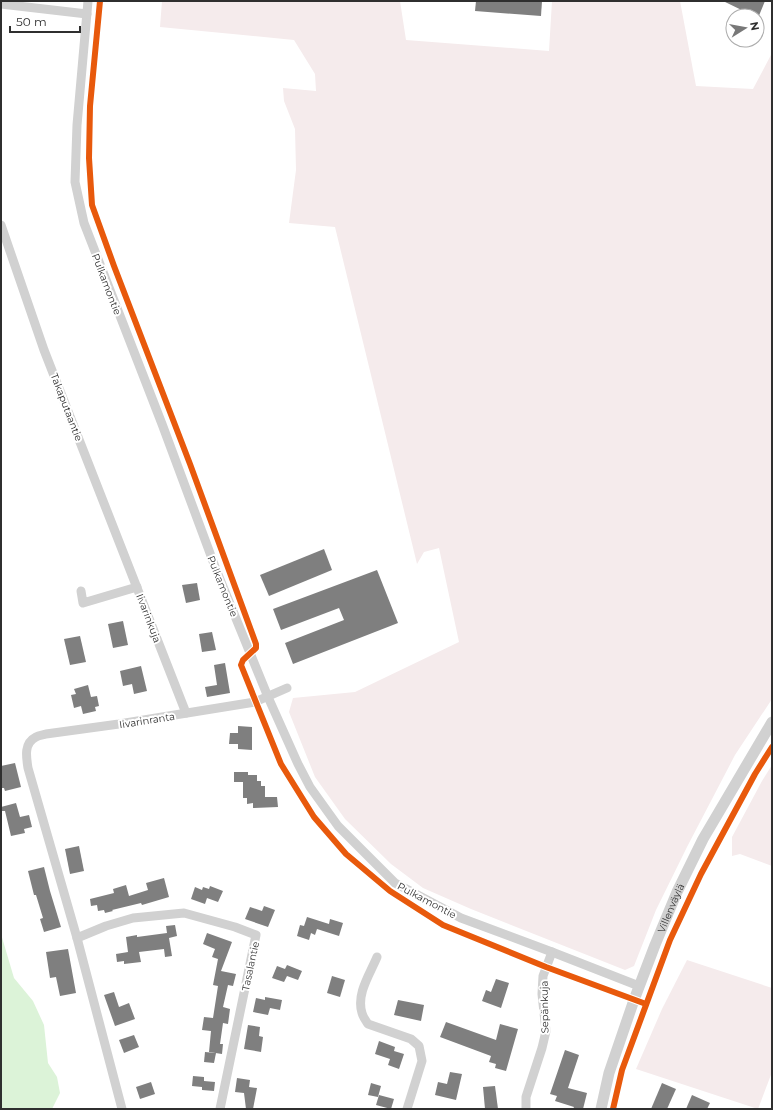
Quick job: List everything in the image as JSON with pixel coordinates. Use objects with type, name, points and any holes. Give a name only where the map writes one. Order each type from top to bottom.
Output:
[{"type":"street","name":"Pulkamontie","points":[[88,1],[77,125],[75,182],[84,223],[162,424],[217,572],[268,697],[310,787],[338,826],[395,883],[461,918],[639,986]]},
{"type":"street","points":[[1,4],[87,14]]},
{"type":"street","name":"Takaputaantie","points":[[1,225],[44,350],[137,587]]},
{"type":"street","name":"Iivarinkuja","points":[[81,591],[84,603],[137,587],[186,713]]},
{"type":"street","name":"Iivarinranta","points":[[77,938],[28,768],[26,756],[28,745],[36,737],[46,734],[255,702],[287,688]]},
{"type":"street","name":"Villenväylä","points":[[601,1109],[609,1073],[639,986],[674,899],[703,839],[772,722]]},
{"type":"street","name":"Tasalantie","points":[[77,938],[106,926],[133,918],[184,913],[235,927],[256,935],[220,1109]]},
{"type":"street","points":[[77,938],[122,1109]]},
{"type":"street","name":"Sepänkuja","points":[[526,1109],[526,1097],[546,1031],[542,994],[543,976],[552,952]]},
{"type":"street","points":[[377,957],[364,987],[361,1000],[362,1014],[368,1024],[411,1039],[419,1046],[422,1061],[407,1109]]},
{"type":"shaded area","points":[[162,1],[400,1],[406,40],[549,51],[552,1],[680,1],[696,86],[753,89],[772,53],[772,699],[735,755],[687,847],[656,910],[634,966],[625,970],[471,909],[423,888],[391,864],[345,819],[315,777],[289,712],[293,698],[355,692],[459,642],[439,548],[424,552],[417,564],[335,227],[289,223],[296,170],[295,129],[284,101],[283,88],[316,91],[315,74],[294,40],[160,27]]},
{"type":"shaded area","points":[[772,765],[772,866],[740,854],[732,856],[732,837]]},
{"type":"shaded area","points":[[1,934],[14,978],[33,1001],[44,1025],[48,1063],[57,1077],[60,1093],[52,1109],[1,1109]]},
{"type":"shaded area","points":[[687,960],[772,988],[772,1072],[758,1109],[636,1069],[662,1009]]},
{"type":"building","points":[[476,1],[542,1],[541,16],[475,11]]},
{"type":"building","points":[[723,1],[765,1],[762,8],[737,8]]},
{"type":"building","points":[[324,549],[332,570],[269,596],[260,575]]},
{"type":"building","points":[[377,570],[398,623],[293,664],[285,643],[344,620],[339,608],[281,630],[273,609]]},
{"type":"building","points":[[197,583],[200,600],[186,603],[182,585]]},
{"type":"building","points":[[123,621],[128,645],[113,648],[108,624]]},
{"type":"building","points":[[212,632],[216,650],[202,652],[199,634]]},
{"type":"building","points":[[80,636],[86,662],[70,665],[64,639]]},
{"type":"building","points":[[225,663],[230,693],[207,697],[205,687],[217,685],[214,665]]},
{"type":"building","points":[[141,666],[147,691],[134,694],[132,684],[123,686],[120,671]]},
{"type":"building","points":[[88,685],[91,697],[97,696],[99,706],[95,707],[96,711],[83,714],[81,706],[74,708],[71,695],[76,694],[74,689]]},
{"type":"building","points":[[238,726],[252,727],[252,750],[238,749],[238,744],[229,744],[230,733],[238,733]]},
{"type":"building","points":[[15,763],[21,787],[5,791],[4,788],[1,788],[1,766]]},
{"type":"building","points":[[234,772],[248,772],[248,775],[257,775],[257,781],[261,781],[261,786],[265,786],[265,797],[277,797],[278,807],[253,808],[253,803],[247,804],[247,798],[243,798],[243,782],[234,782]]},
{"type":"building","points":[[16,803],[20,817],[29,815],[32,827],[24,829],[25,833],[11,836],[5,811],[1,811],[1,807]]},
{"type":"building","points":[[79,846],[84,871],[70,874],[65,849]]},
{"type":"building","points":[[44,867],[61,927],[44,932],[40,919],[43,918],[36,895],[34,895],[28,871]]},
{"type":"building","points":[[164,878],[169,897],[142,905],[141,903],[112,910],[113,911],[105,913],[104,910],[98,911],[97,905],[91,906],[90,899],[114,893],[113,889],[126,885],[129,896],[148,890],[146,883]]},
{"type":"building","points":[[210,886],[223,891],[218,902],[207,898],[205,904],[191,899],[195,887],[202,890],[203,887],[209,889]]},
{"type":"building","points":[[264,906],[275,910],[268,927],[245,919],[250,907],[262,911]]},
{"type":"building","points":[[307,917],[329,924],[330,919],[343,923],[339,936],[317,929],[315,935],[311,933],[309,940],[297,936],[300,925],[304,926]]},
{"type":"building","points":[[175,925],[177,936],[169,938],[172,956],[165,957],[164,949],[139,952],[141,962],[124,964],[124,961],[117,962],[116,954],[128,952],[126,937],[167,933],[166,926]]},
{"type":"building","points":[[207,933],[232,942],[221,971],[236,974],[233,986],[228,985],[223,1007],[230,1009],[228,1024],[223,1023],[220,1044],[223,1044],[222,1054],[209,1052],[211,1031],[202,1030],[204,1017],[213,1018],[218,986],[213,985],[218,959],[212,957],[215,949],[203,944]]},
{"type":"building","points":[[68,949],[76,993],[60,996],[56,977],[50,978],[46,952]]},
{"type":"building","points":[[287,965],[302,971],[298,980],[287,976],[284,982],[272,978],[277,966],[285,969]]},
{"type":"building","points":[[332,976],[345,980],[340,997],[327,993]]},
{"type":"building","points":[[496,979],[509,983],[501,1008],[482,1001],[486,990],[491,992]]},
{"type":"building","points":[[114,992],[119,1007],[129,1003],[135,1019],[115,1026],[104,995]]},
{"type":"building","points":[[265,997],[282,1000],[280,1010],[270,1008],[268,1015],[253,1012],[256,998],[265,1000]]},
{"type":"building","points":[[398,1000],[424,1005],[421,1021],[394,1015]]},
{"type":"building","points":[[446,1022],[496,1040],[500,1024],[518,1029],[506,1071],[495,1068],[496,1064],[489,1062],[491,1056],[440,1037]]},
{"type":"building","points":[[248,1025],[260,1027],[259,1036],[263,1037],[261,1052],[244,1049]]},
{"type":"building","points":[[134,1035],[139,1047],[124,1053],[119,1040]]},
{"type":"building","points":[[379,1041],[395,1047],[394,1051],[404,1054],[399,1069],[388,1065],[390,1059],[375,1054]]},
{"type":"building","points":[[565,1050],[579,1055],[568,1088],[587,1093],[583,1109],[573,1109],[574,1107],[555,1101],[557,1096],[550,1094]]},
{"type":"building","points":[[205,1052],[216,1053],[214,1063],[204,1062]]},
{"type":"building","points":[[450,1072],[462,1074],[456,1100],[435,1095],[438,1082],[447,1084]]},
{"type":"building","points":[[193,1076],[204,1077],[204,1081],[215,1082],[214,1091],[202,1090],[202,1087],[192,1086]]},
{"type":"building","points":[[237,1078],[250,1080],[249,1087],[257,1088],[253,1109],[246,1109],[244,1093],[235,1092]]},
{"type":"building","points":[[151,1082],[155,1094],[140,1099],[136,1087]]},
{"type":"building","points":[[371,1083],[381,1086],[378,1097],[368,1095]]},
{"type":"building","points":[[662,1083],[676,1089],[667,1109],[651,1109]]},
{"type":"building","points":[[495,1086],[498,1109],[485,1109],[483,1087]]},
{"type":"building","points":[[379,1095],[394,1099],[391,1109],[376,1105]]},
{"type":"building","points":[[692,1095],[710,1103],[707,1109],[686,1109]]},
{"type":"cycle path","points":[[100,1],[90,106],[89,158],[92,205],[256,644],[256,648],[243,660],[241,665],[281,764],[314,817],[346,854],[390,891],[443,925],[546,967],[646,1004]]},
{"type":"cycle path","points":[[613,1109],[622,1070],[670,940],[701,874],[755,774],[772,747]]}]
